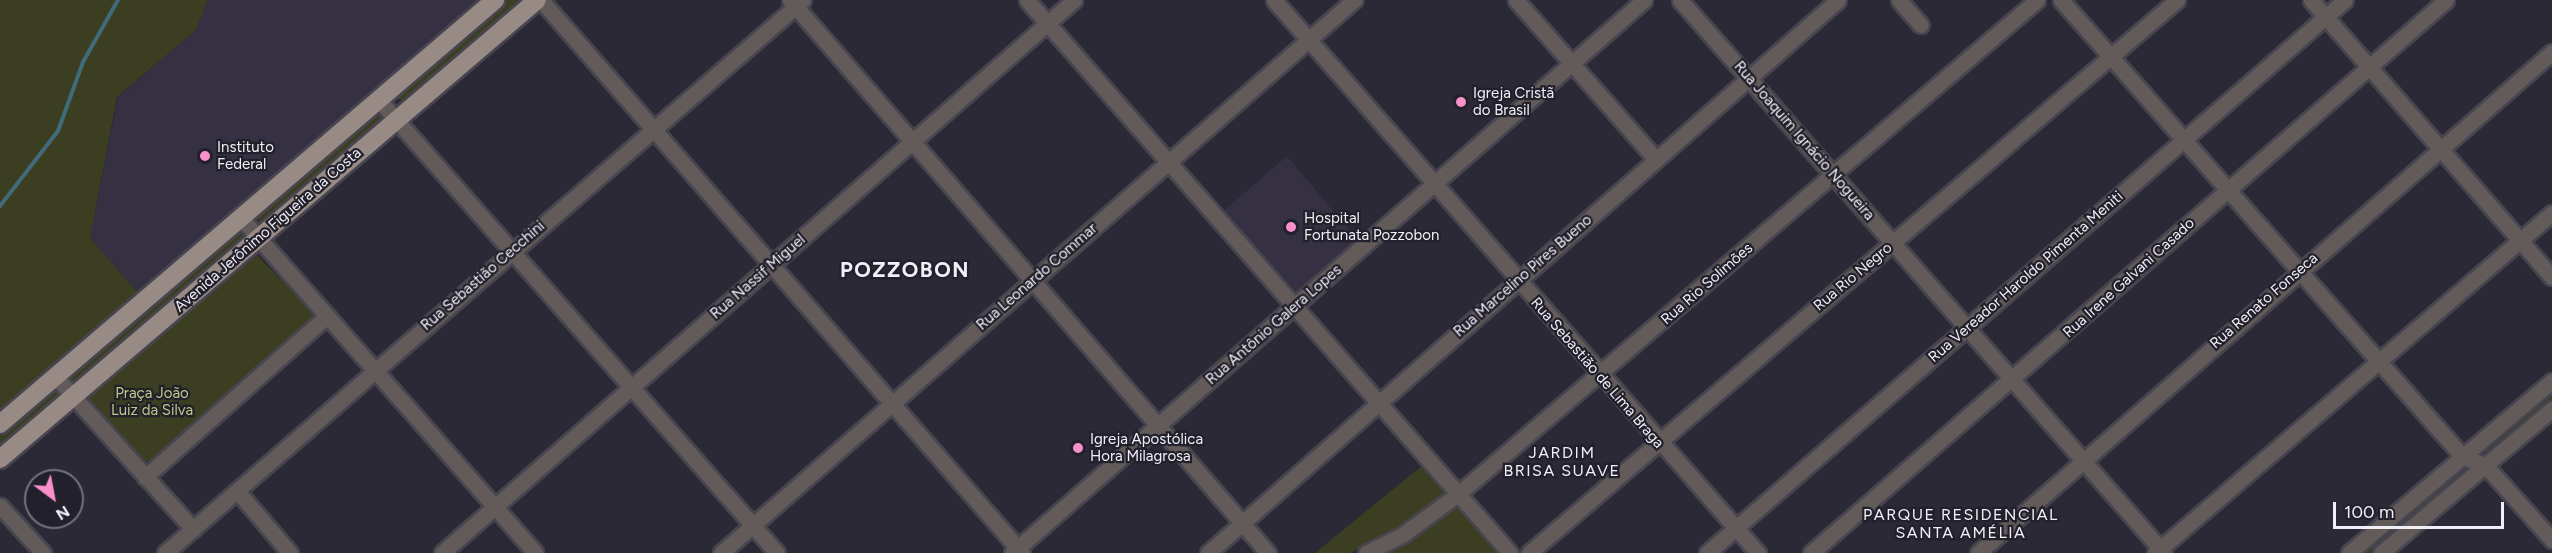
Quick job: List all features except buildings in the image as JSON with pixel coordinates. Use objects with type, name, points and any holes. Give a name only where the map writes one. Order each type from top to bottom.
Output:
[{"type":"main road","name":"Avenida Jerônimo Figueira da Costa","points":[[0,424],[495,0]]},
{"type":"main road","name":"Avenida Jerônimo Figueira da Costa","points":[[0,459],[537,0]]},
{"type":"street","points":[[542,0],[657,129],[1017,551]]},
{"type":"street","points":[[1027,0],[1509,553]]},
{"type":"street","name":"Rua Nassif Miguel","points":[[442,553],[1074,0]]},
{"type":"street","name":"Rua Sebastião de Lima Braga","points":[[1274,0],[1517,283],[1758,553]]},
{"type":"street","name":"Rua Leonardo Commar","points":[[721,553],[1353,0]]},
{"type":"street","points":[[1516,0],[1655,158]]},
{"type":"street","name":"Rua Antônio Galera Lopes","points":[[1017,551],[1644,0]]},
{"type":"street","name":"Rua Joaquim Ignácio Nogueira","points":[[1680,0],[1970,327],[2160,552]]},
{"type":"street","name":"Rua Marcelino Pires Bueno","points":[[1208,553],[1517,283],[1655,158],[1838,0]]},
{"type":"street","points":[[1899,0],[1921,25]]},
{"type":"street","name":"Rua Rio Solimões","points":[[1366,553],[1417,525],[1458,494],[2037,0]]},
{"type":"street","points":[[2061,0],[2463,458],[2485,465],[2552,540]]},
{"type":"street","name":"Rua Rio Negro","points":[[1529,553],[2177,0]]},
{"type":"street","points":[[2311,0],[2552,278]]},
{"type":"street","name":"Rua Vereador Haroldo Pimenta Meniti","points":[[1707,553],[2345,0]]},
{"type":"street","name":"Rua Irene Galvani Casado","points":[[1811,553],[2015,380],[2445,0]]},
{"type":"street","points":[[796,2],[911,143],[1155,428],[1268,553]]},
{"type":"street","name":"Rua Sebastião Cecchini","points":[[165,553],[238,492],[514,248],[657,129],[796,2]]},
{"type":"street","name":"Rua Renato Fonseca","points":[[1978,553],[2299,270],[2552,52]]},
{"type":"street","points":[[378,99],[398,118],[514,248],[777,553]]},
{"type":"street","points":[[2160,552],[2378,361],[2552,213]]},
{"type":"street","points":[[242,219],[377,370],[535,553]]},
{"type":"street","points":[[145,477],[327,316]]},
{"type":"street","points":[[56,377],[193,529]]},
{"type":"street","points":[[2349,553],[2552,381]]},
{"type":"street","points":[[2381,553],[2552,409]]},
{"type":"street","points":[[238,492],[290,553]]},
{"type":"street","points":[[0,506],[43,553]]},
{"type":"shaded area","name":"Instituto Federal","points":[[208,0],[487,0],[139,294],[90,238],[118,97],[195,31]]},
{"type":"shaded area","name":"Hospital Fortunata Pozzobon","points":[[1287,156],[1360,243],[1297,292],[1222,212]]},
{"type":"green space","points":[[0,0],[208,0],[195,31],[117,97],[90,238],[139,294],[0,414]]},
{"type":"green space","points":[[502,0],[526,0],[404,103],[396,96]]},
{"type":"green space","points":[[375,110],[382,110],[386,122],[261,226],[255,212]]},
{"type":"green space","points":[[236,231],[248,237],[74,387],[67,379]]},
{"type":"green space","name":"Praça João Luiz da Silva","points":[[257,255],[312,311],[312,321],[153,462],[140,460],[90,405],[88,395]]},
{"type":"green space","points":[[50,388],[63,395],[0,454],[0,430]]},
{"type":"green space","points":[[2552,388],[2552,402],[2487,452],[2485,447]]},
{"type":"green space","points":[[1424,464],[1440,483],[1443,495],[1438,503],[1408,525],[1350,553],[1315,553]]},
{"type":"green space","points":[[2459,469],[2463,477],[2374,553],[2357,553]]},
{"type":"green space","points":[[1454,508],[1464,508],[1501,553],[1386,553]]},
{"type":"waterway","points":[[0,206],[58,131],[83,62],[118,0]]},
{"type":"place","name":"Igreja Cristã do Brasil","points":[[1461,102]]},
{"type":"place","name":"Instituto Federal","points":[[205,156]]},
{"type":"place","name":"Hospital Fortunata Pozzobon","points":[[1291,227]]},
{"type":"place","name":"Igreja Apostólica Hora Milagrosa","points":[[1078,448]]},
{"type":"district","name":"POZZOBON","points":[[905,270]]},
{"type":"district","name":"JARDIM BRISA SUAVE","points":[[1562,462]]},
{"type":"district","name":"PARQUE RESIDENCIAL SANTA AMÉLIA","points":[[1961,524]]}]
